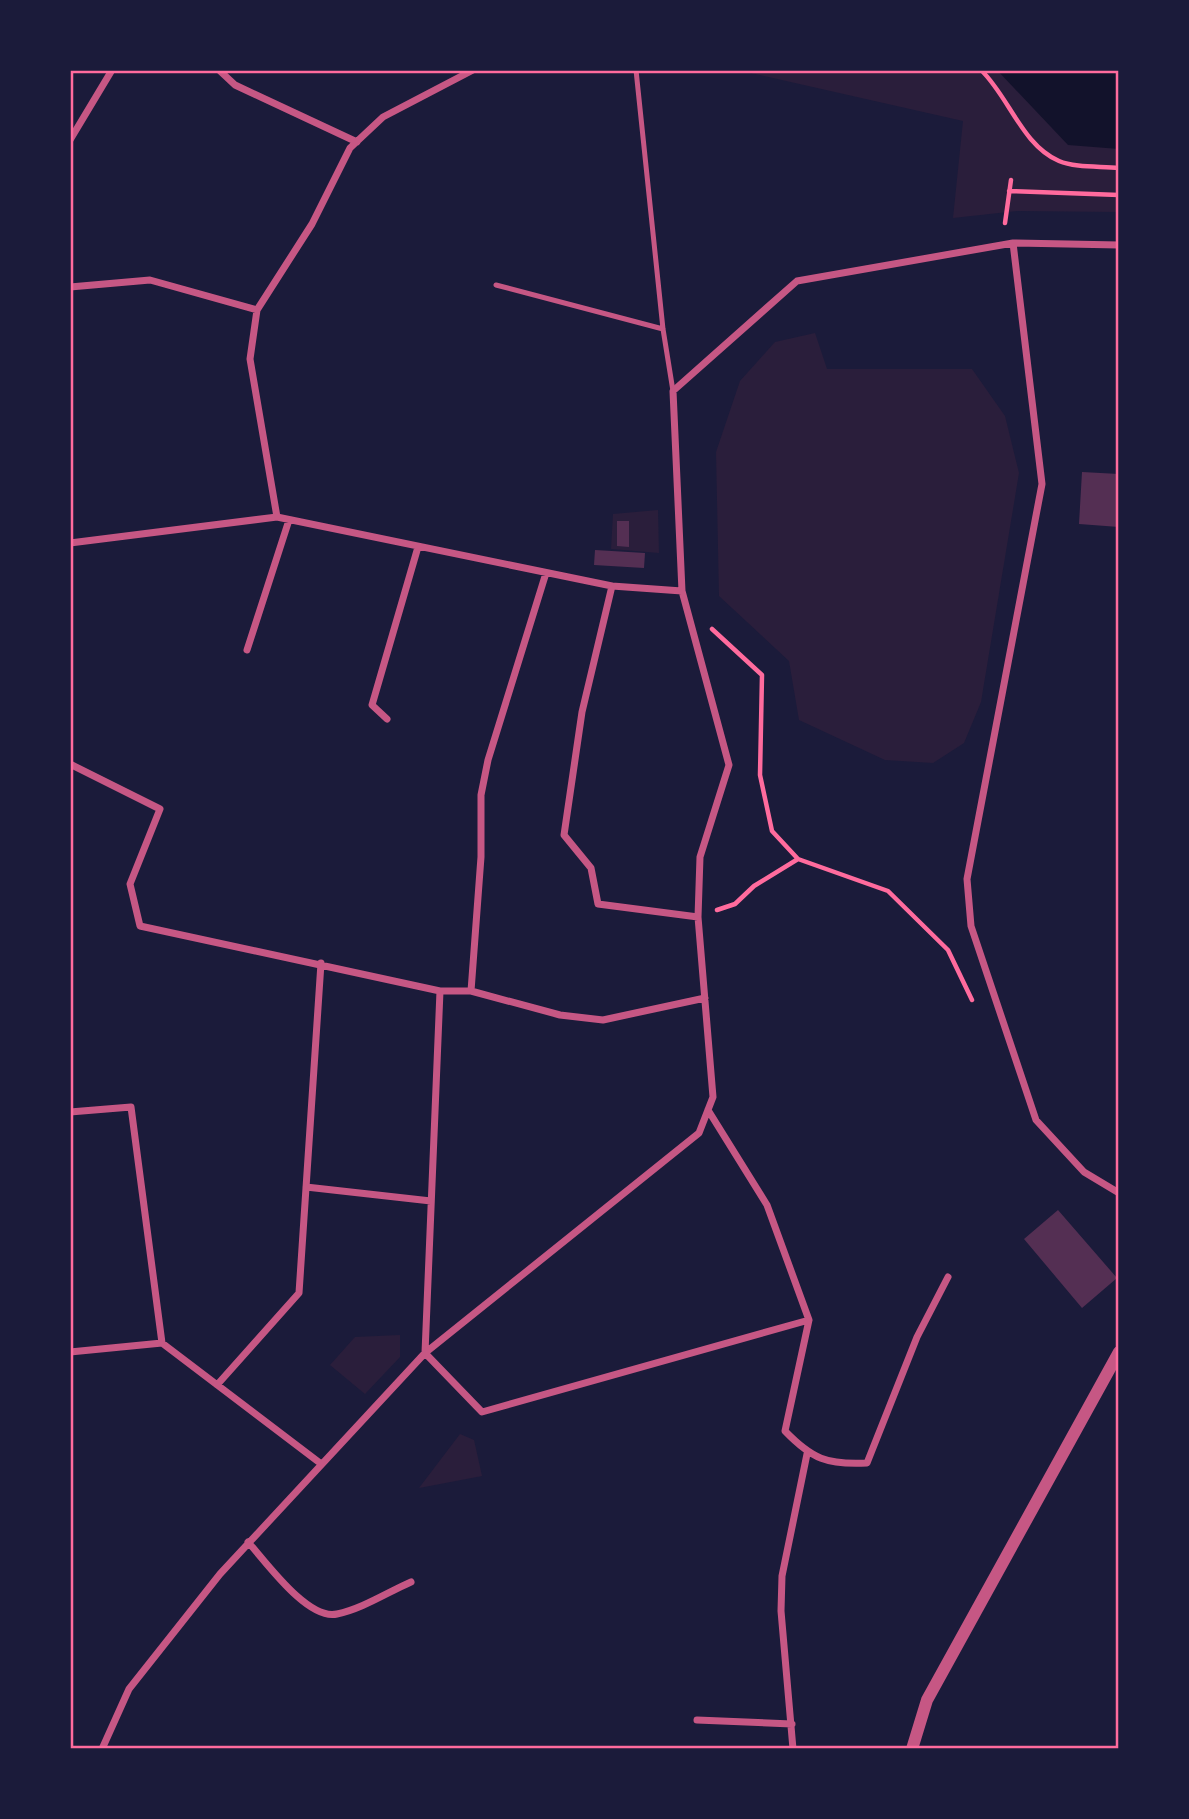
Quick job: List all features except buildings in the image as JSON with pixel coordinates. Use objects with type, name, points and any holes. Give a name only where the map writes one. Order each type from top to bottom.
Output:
[{"type":"street","points":[[70,140],[112,70]]},
{"type":"street","points":[[219,70],[235,85],[357,142]]},
{"type":"street","points":[[277,517],[250,359],[257,310],[312,224],[350,148],[383,117],[473,70]]},
{"type":"street","points":[[1013,243],[1042,484],[967,879],[971,926],[1036,1119],[1084,1172],[1119,1193]]},
{"type":"street","points":[[102,1749],[129,1689],[248,1542],[425,1353],[699,1133],[713,1097],[698,917],[700,857],[729,765],[682,591],[673,391],[797,281],[1013,243],[1119,245]]},
{"type":"street","points":[[70,287],[150,280],[257,310]]},
{"type":"street","points":[[70,543],[277,517],[612,586],[682,591]]},
{"type":"street","points":[[247,650],[289,520]]},
{"type":"street","points":[[387,719],[372,705],[418,547]]},
{"type":"street","points":[[471,990],[481,857],[481,795],[488,760],[546,573]]},
{"type":"street","points":[[612,586],[582,712],[564,835],[591,868],[598,904],[698,917]]},
{"type":"street","points":[[70,764],[160,809],[130,884],[140,926],[321,963],[440,991],[471,990],[560,1015],[603,1020],[705,998]]},
{"type":"street","points":[[217,1385],[299,1293],[321,963]]},
{"type":"street","points":[[440,991],[425,1353],[482,1412],[809,1320]]},
{"type":"street","points":[[70,1112],[131,1107],[162,1343]]},
{"type":"street","points":[[708,1110],[767,1205],[809,1320],[785,1431],[807,1454],[844,1464],[867,1463],[917,1337],[948,1277]]},
{"type":"street","points":[[306,1187],[431,1201]]},
{"type":"street","points":[[70,1352],[162,1343],[320,1463]]},
{"type":"street","points":[[912,1749],[927,1700],[1119,1352]]},
{"type":"street","points":[[793,1749],[781,1611],[782,1576],[807,1454]]},
{"type":"street","points":[[248,1542],[303,1602],[319,1612],[336,1615],[411,1582]]},
{"type":"street","points":[[697,1720],[792,1724]]},
{"type":"lane","points":[[636,70],[663,329],[673,391]]},
{"type":"lane","points":[[496,285],[663,329]]},
{"type":"path","points":[[981,70],[1005,97],[1023,131],[1059,161],[1119,168]]},
{"type":"path","points":[[1004,223],[1011,180]]},
{"type":"path","points":[[1009,191],[1119,195]]},
{"type":"path","points":[[688,613],[723,636],[762,675],[760,775],[772,831],[799,859],[888,891],[948,950],[974,1004]]},
{"type":"path","points":[[698,917],[735,904],[754,886],[799,859]]},
{"type":"shaded area","points":[[738,70],[1119,70],[1119,212],[1017,211],[953,218],[963,121]]},
{"type":"shaded area","points":[[997,70],[1119,70],[1119,149],[1068,145]]},
{"type":"shaded area","points":[[815,333],[827,369],[972,369],[1005,416],[1019,473],[981,702],[964,743],[933,763],[885,760],[799,720],[789,661],[719,596],[716,452],[740,381],[775,342]]},
{"type":"shaded area","points":[[658,510],[659,553],[611,549],[613,514]]},
{"type":"shaded area","points":[[400,1335],[400,1357],[365,1394],[330,1365],[355,1337]]},
{"type":"shaded area","points":[[460,1434],[474,1440],[482,1476],[419,1488]]}]
